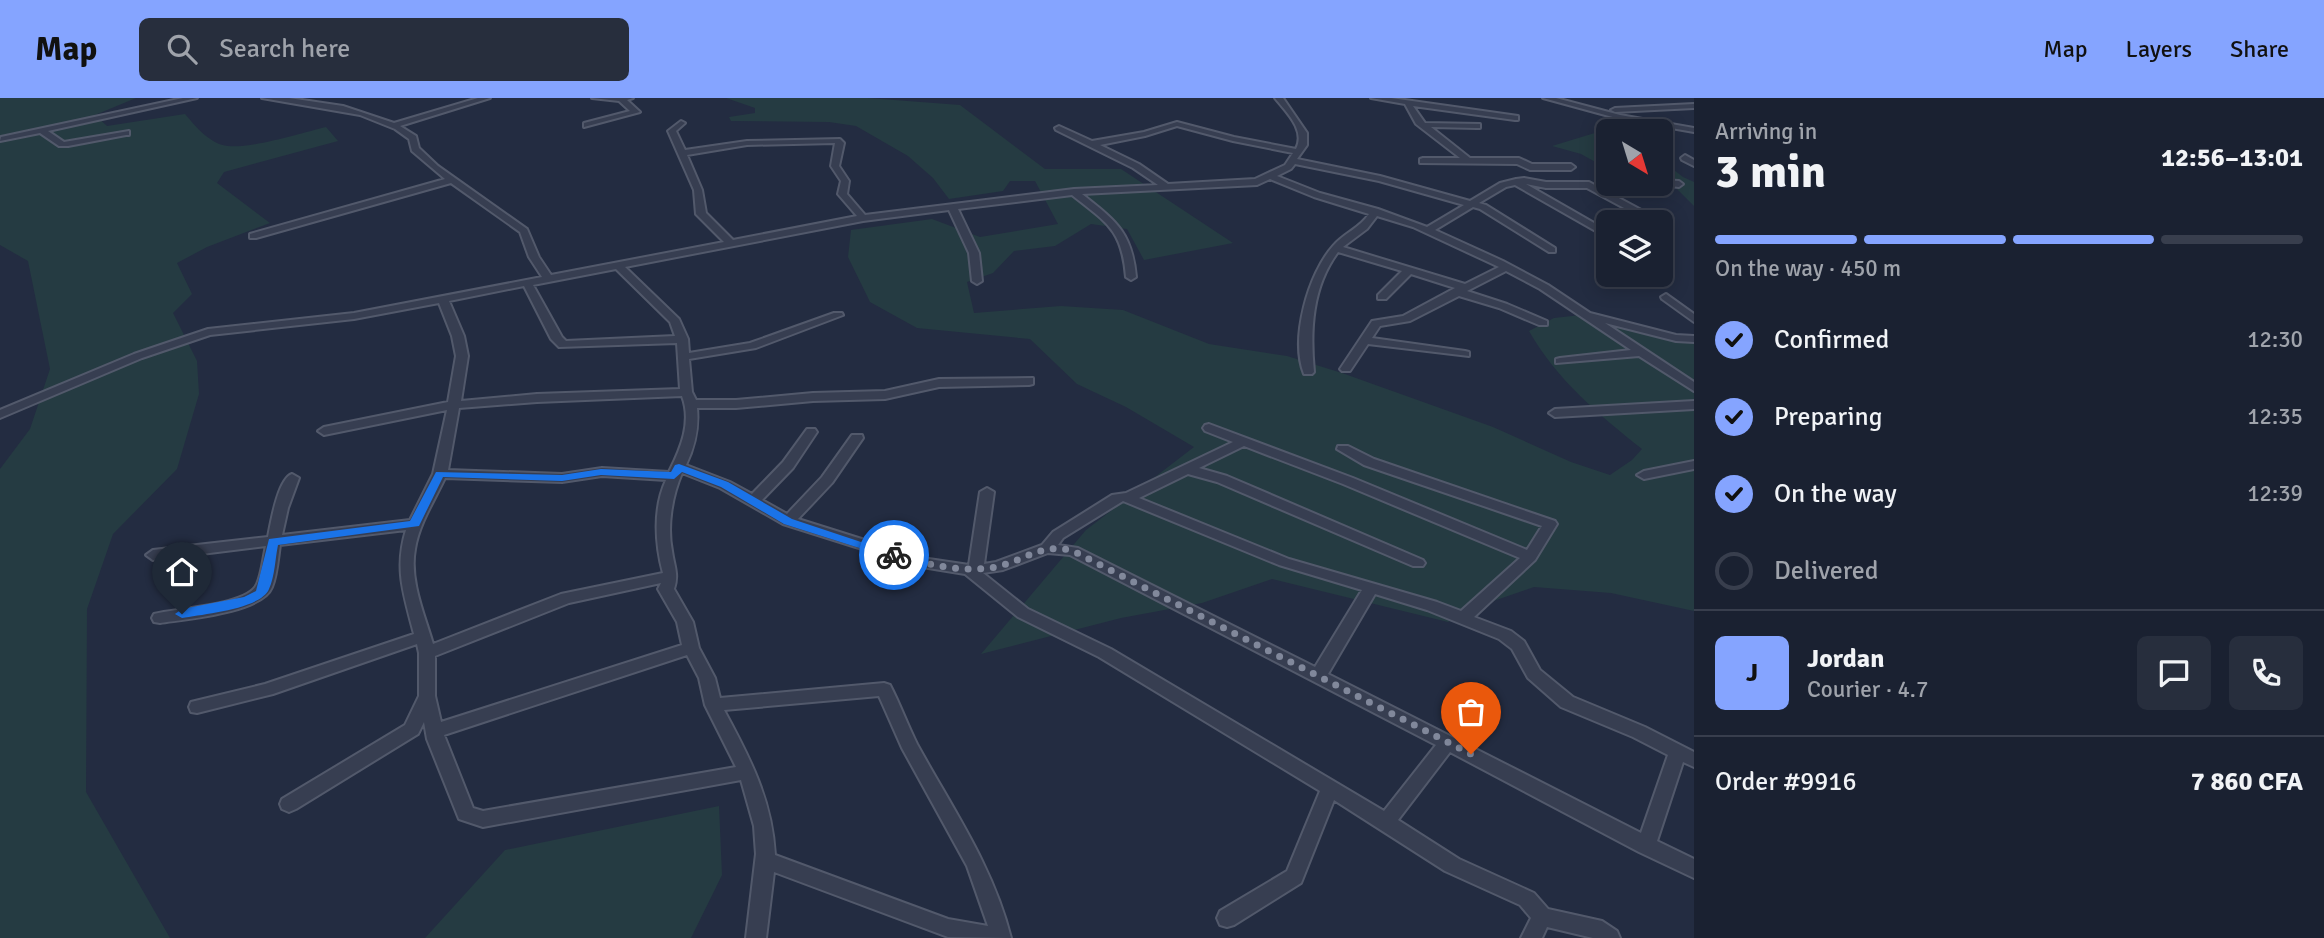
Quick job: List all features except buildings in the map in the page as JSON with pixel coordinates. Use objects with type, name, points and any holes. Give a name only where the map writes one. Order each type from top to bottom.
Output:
[{"type":"street","points":[[1,139],[193,98]]},
{"type":"street","points":[[266,98],[366,114],[394,125],[412,138],[414,147],[435,168],[524,231],[534,257],[549,279]]},
{"type":"street","points":[[394,125],[486,98]]},
{"type":"street","points":[[587,125],[636,111],[625,99],[596,98]]},
{"type":"street","points":[[0,414],[194,335],[355,316],[863,218],[1074,192],[1244,185],[1272,177],[1296,157],[1303,145],[1303,133],[1279,98]]},
{"type":"street","points":[[1375,98],[1515,118]]},
{"type":"street","points":[[1547,98],[1596,111],[1694,130]]},
{"type":"street","points":[[1675,98],[1693,106]]},
{"type":"street","points":[[1408,104],[1419,122],[1468,161]]},
{"type":"street","points":[[1596,111],[1693,106]]},
{"type":"street","points":[[681,123],[672,131],[698,190],[701,214],[730,242]]},
{"type":"street","points":[[1091,144],[1145,134],[1177,124],[1470,206],[1483,207],[1552,250]]},
{"type":"street","points":[[1424,125],[1477,126]]},
{"type":"street","points":[[1059,128],[1136,166],[1168,188]]},
{"type":"street","points":[[41,130],[62,144],[125,133]]},
{"type":"street","points":[[683,153],[747,143],[837,141],[840,143],[835,166],[845,181],[842,194],[863,218]]},
{"type":"street","points":[[1685,158],[1694,163]]},
{"type":"street","points":[[1423,161],[1519,161],[1530,167],[1571,167]]},
{"type":"street","points":[[1272,177],[1317,195],[1375,211],[1428,230],[1506,267],[1544,287],[1694,387]]},
{"type":"street","points":[[253,236],[453,180]]},
{"type":"street","points":[[1516,182],[1596,228]]},
{"type":"street","points":[[1428,230],[1503,185],[1516,182],[1596,183]]},
{"type":"street","points":[[1585,184],[1634,210]]},
{"type":"street","points":[[1673,184],[1679,184]]},
{"type":"street","points":[[1074,192],[1121,232],[1130,255],[1130,277]]},
{"type":"street","points":[[952,207],[974,253],[977,281]]},
{"type":"street","points":[[1308,372],[1307,323],[1312,289],[1336,248],[1369,222],[1375,211]]},
{"type":"street","points":[[1336,248],[1409,270],[1543,323]]},
{"type":"street","points":[[618,265],[676,321],[682,339],[682,357],[692,424],[688,446],[665,505],[664,549],[671,576],[666,589],[685,622],[691,649],[707,678],[713,705],[748,772],[763,826],[765,860],[756,938]]},
{"type":"street","points":[[1346,369],[1376,323],[1406,319],[1506,267]]},
{"type":"street","points":[[1382,297],[1409,270]]},
{"type":"street","points":[[527,283],[557,339],[563,345],[682,339]]},
{"type":"street","points":[[1666,297],[1694,319]]},
{"type":"street","points":[[443,299],[458,336],[462,356],[440,474],[415,524],[407,550],[407,580],[425,644],[427,696],[435,731],[466,813],[483,819],[748,772]]},
{"type":"street","points":[[1584,314],[1676,338],[1694,339]]},
{"type":"street","points":[[682,357],[752,346],[838,316]]},
{"type":"street","points":[[1365,340],[1465,354]]},
{"type":"street","points":[[1560,361],[1642,352]]},
{"type":"street","points":[[324,431],[453,405],[537,398],[688,398],[736,404],[813,397],[885,395],[939,383],[1029,381]]},
{"type":"street","points":[[1555,413],[1694,405]]},
{"type":"street","points":[[1209,428],[1348,481],[1530,557]]},
{"type":"street","points":[[753,500],[788,465],[811,432]]},
{"type":"street","points":[[788,522],[828,480],[857,438]]},
{"type":"street","points":[[1128,498],[1242,442]]},
{"type":"street","points":[[1343,449],[1369,462],[1550,524],[1530,557],[1463,618]]},
{"type":"street","points":[[1644,475],[1694,465]]},
{"type":"street","points":[[1186,469],[1222,479],[1418,563]]},
{"type":"street","points":[[440,474],[562,478],[601,472],[677,471],[717,481],[788,522],[921,563],[972,570],[1005,565],[1046,548],[1058,535],[1116,498],[1128,498],[1284,562],[1463,618],[1513,640],[1534,674],[1567,702],[1639,732],[1686,757],[1646,845]]},
{"type":"street","points":[[160,618],[247,601],[260,594],[264,588],[281,508],[292,478]]},
{"type":"street","points":[[972,570],[987,492]]},
{"type":"street","points":[[153,555],[415,524]]},
{"type":"street","points":[[1046,548],[1073,551],[1694,869]]},
{"type":"street","points":[[972,570],[1023,613],[1105,653],[1386,822],[1452,865],[1527,898],[1542,917],[1595,928],[1610,938]]},
{"type":"street","points":[[197,707],[267,690],[425,644],[573,595],[671,576]]},
{"type":"street","points":[[1318,676],[1370,589]]},
{"type":"street","points":[[435,731],[599,676],[691,649]]},
{"type":"street","points":[[713,705],[884,689],[910,746],[966,844],[998,919],[1001,938],[948,928],[765,860]]},
{"type":"street","points":[[289,804],[412,729],[427,696]]},
{"type":"street","points":[[1386,822],[1448,742]]},
{"type":"street","points":[[1227,918],[1294,877],[1330,788]]},
{"type":"street","points":[[1531,938],[1542,917]]},
{"type":"shaded area","points":[[0,98],[136,98],[95,115],[107,126],[185,114],[210,139],[228,146],[262,143],[326,127],[338,141],[224,172],[217,183],[270,223],[207,247],[177,263],[192,294],[173,313],[197,361],[199,394],[177,469],[113,534],[87,609],[86,792],[170,938],[0,938],[0,469],[30,429],[50,369],[28,261],[0,245]]},
{"type":"shaded area","points":[[726,98],[868,98],[960,105],[1045,169],[1121,169],[1233,243],[1144,260],[1127,229],[1091,224],[1055,246],[1014,251],[993,273],[967,282],[974,313],[1061,306],[1123,310],[1209,344],[1287,356],[1342,373],[1493,427],[1571,462],[1610,475],[1632,460],[1642,449],[1565,381],[1529,331],[1554,318],[1590,314],[1694,341],[1694,611],[1611,593],[1534,587],[1476,607],[1448,622],[1272,579],[1202,603],[1121,618],[981,654],[1086,530],[1194,447],[1126,407],[1077,384],[1030,339],[917,328],[870,302],[848,257],[851,230],[932,219],[980,237],[1058,224],[1035,181],[1010,181],[1003,191],[949,199],[933,178],[908,156],[856,126],[829,122],[731,121],[729,117],[755,113],[755,108]]},
{"type":"shaded area","points":[[1596,133],[1596,162],[1581,154],[1552,146]]},
{"type":"shaded area","points":[[1673,169],[1694,182],[1694,206],[1674,186]]},
{"type":"shaded area","points":[[719,806],[722,875],[691,938],[425,938],[505,850]]},
{"type":"way so far","points":[[894,555],[921,563],[969,570],[1005,565],[1046,548],[1065,548],[1471,754]]},
{"type":"route","points":[[182,614],[247,601],[260,594],[264,588],[273,542],[415,524],[440,474],[562,478],[601,472],[674,476],[679,467],[740,493],[788,522],[894,555]]}]
